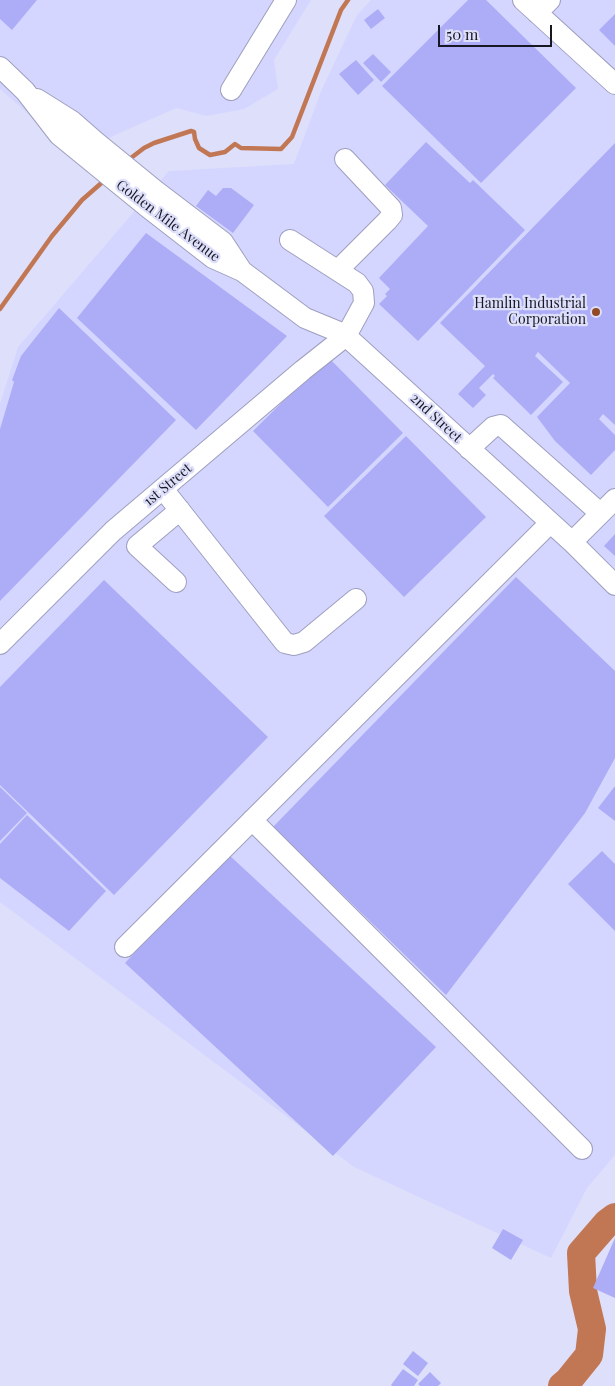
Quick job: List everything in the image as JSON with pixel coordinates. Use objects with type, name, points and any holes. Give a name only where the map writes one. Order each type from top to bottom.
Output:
[{"type":"lane","points":[[231,90],[286,0]]},
{"type":"lane","points":[[537,4],[615,84]]},
{"type":"lane","name":"Golden Mile Avenue","points":[[0,66],[25,91],[72,121],[90,149],[151,198],[223,242],[242,271]]},
{"type":"lane","points":[[338,270],[392,215],[391,208],[345,159]]},
{"type":"lane","points":[[290,240],[357,283],[363,291],[364,303],[346,336]]},
{"type":"lane","name":"2nd Street","points":[[242,271],[305,318],[346,336],[572,542],[615,585]]},
{"type":"lane","name":"1st Street","points":[[0,644],[113,531],[303,370],[346,336]]},
{"type":"lane","points":[[469,449],[493,427],[502,425],[600,514]]},
{"type":"lane","points":[[163,489],[285,643],[294,645],[304,642],[356,599]]},
{"type":"lane","points":[[572,542],[615,498]]},
{"type":"lane","points":[[176,582],[137,546],[180,510]]},
{"type":"lane","points":[[125,947],[550,523]]},
{"type":"lane","points":[[252,820],[582,1149]]},
{"type":"shaded area","points":[[0,0],[311,0],[274,60],[278,89],[244,109],[207,116],[176,108],[104,140],[82,161],[0,89]]},
{"type":"shaded area","points":[[371,0],[615,0],[615,1155],[587,1188],[551,1258],[354,1167],[0,902],[0,404],[18,347],[169,171],[294,164],[322,89],[357,15]]},
{"type":"building","points":[[0,0],[37,0],[12,30],[0,19]]},
{"type":"building","points":[[468,0],[486,0],[576,88],[481,183],[382,86]]},
{"type":"building","points":[[378,9],[385,18],[371,29],[364,20]]},
{"type":"building","points":[[615,14],[615,46],[599,30]]},
{"type":"building","points":[[373,54],[391,72],[381,82],[363,63]]},
{"type":"building","points":[[356,60],[374,80],[358,95],[339,74]]},
{"type":"building","points":[[426,142],[470,183],[473,180],[525,230],[418,341],[379,304],[387,296],[385,294],[390,289],[379,278],[428,226],[385,185]]},
{"type":"building","points":[[615,143],[615,425],[603,414],[599,419],[615,435],[615,450],[591,475],[555,441],[537,417],[570,383],[538,352],[535,356],[563,382],[531,415],[493,378],[495,376],[493,374],[479,388],[486,395],[473,408],[458,394],[485,366],[440,323]]},
{"type":"building","points":[[223,188],[231,188],[254,205],[233,233],[196,206],[208,190],[216,196]]},
{"type":"building","points":[[146,233],[287,336],[196,430],[77,318]]},
{"type":"building","points":[[59,308],[176,420],[0,601],[0,429],[14,382],[12,380],[21,356]]},
{"type":"building","points":[[328,357],[403,433],[328,507],[253,431]]},
{"type":"building","points":[[406,436],[486,517],[404,597],[324,516]]},
{"type":"building","points":[[615,534],[615,556],[604,546]]},
{"type":"building","points":[[516,577],[615,671],[615,758],[585,813],[446,995],[273,827]]},
{"type":"building","points":[[104,580],[268,737],[114,895],[0,785],[0,687]]},
{"type":"building","points":[[615,786],[615,821],[598,808]]},
{"type":"building","points":[[0,787],[27,813],[0,841]]},
{"type":"building","points":[[27,815],[106,891],[69,931],[0,878],[0,844]]},
{"type":"building","points":[[602,851],[615,864],[615,931],[568,884]]},
{"type":"building","points":[[228,854],[436,1047],[333,1156],[125,963]]},
{"type":"building","points":[[503,1229],[523,1240],[511,1260],[492,1248]]},
{"type":"building","points":[[615,1238],[615,1298],[593,1288]]},
{"type":"building","points":[[413,1351],[428,1363],[418,1376],[403,1364]]},
{"type":"building","points":[[403,1369],[418,1380],[414,1386],[392,1386],[391,1385]]},
{"type":"building","points":[[430,1372],[441,1383],[438,1386],[420,1386],[418,1384]]},
{"type":"waterway","points":[[127,161],[154,143],[191,131],[194,132],[199,148],[210,155],[225,152],[235,144],[241,148],[281,149],[292,137],[341,10],[348,0]]},
{"type":"waterway","points":[[0,309],[52,236],[82,200],[106,179]]},
{"type":"waterway","points":[[562,1386],[589,1355],[592,1329],[583,1291],[581,1253],[607,1223],[615,1217]]},
{"type":"place","name":"Hamlin Industrial Corporation","points":[[596,312]]}]
